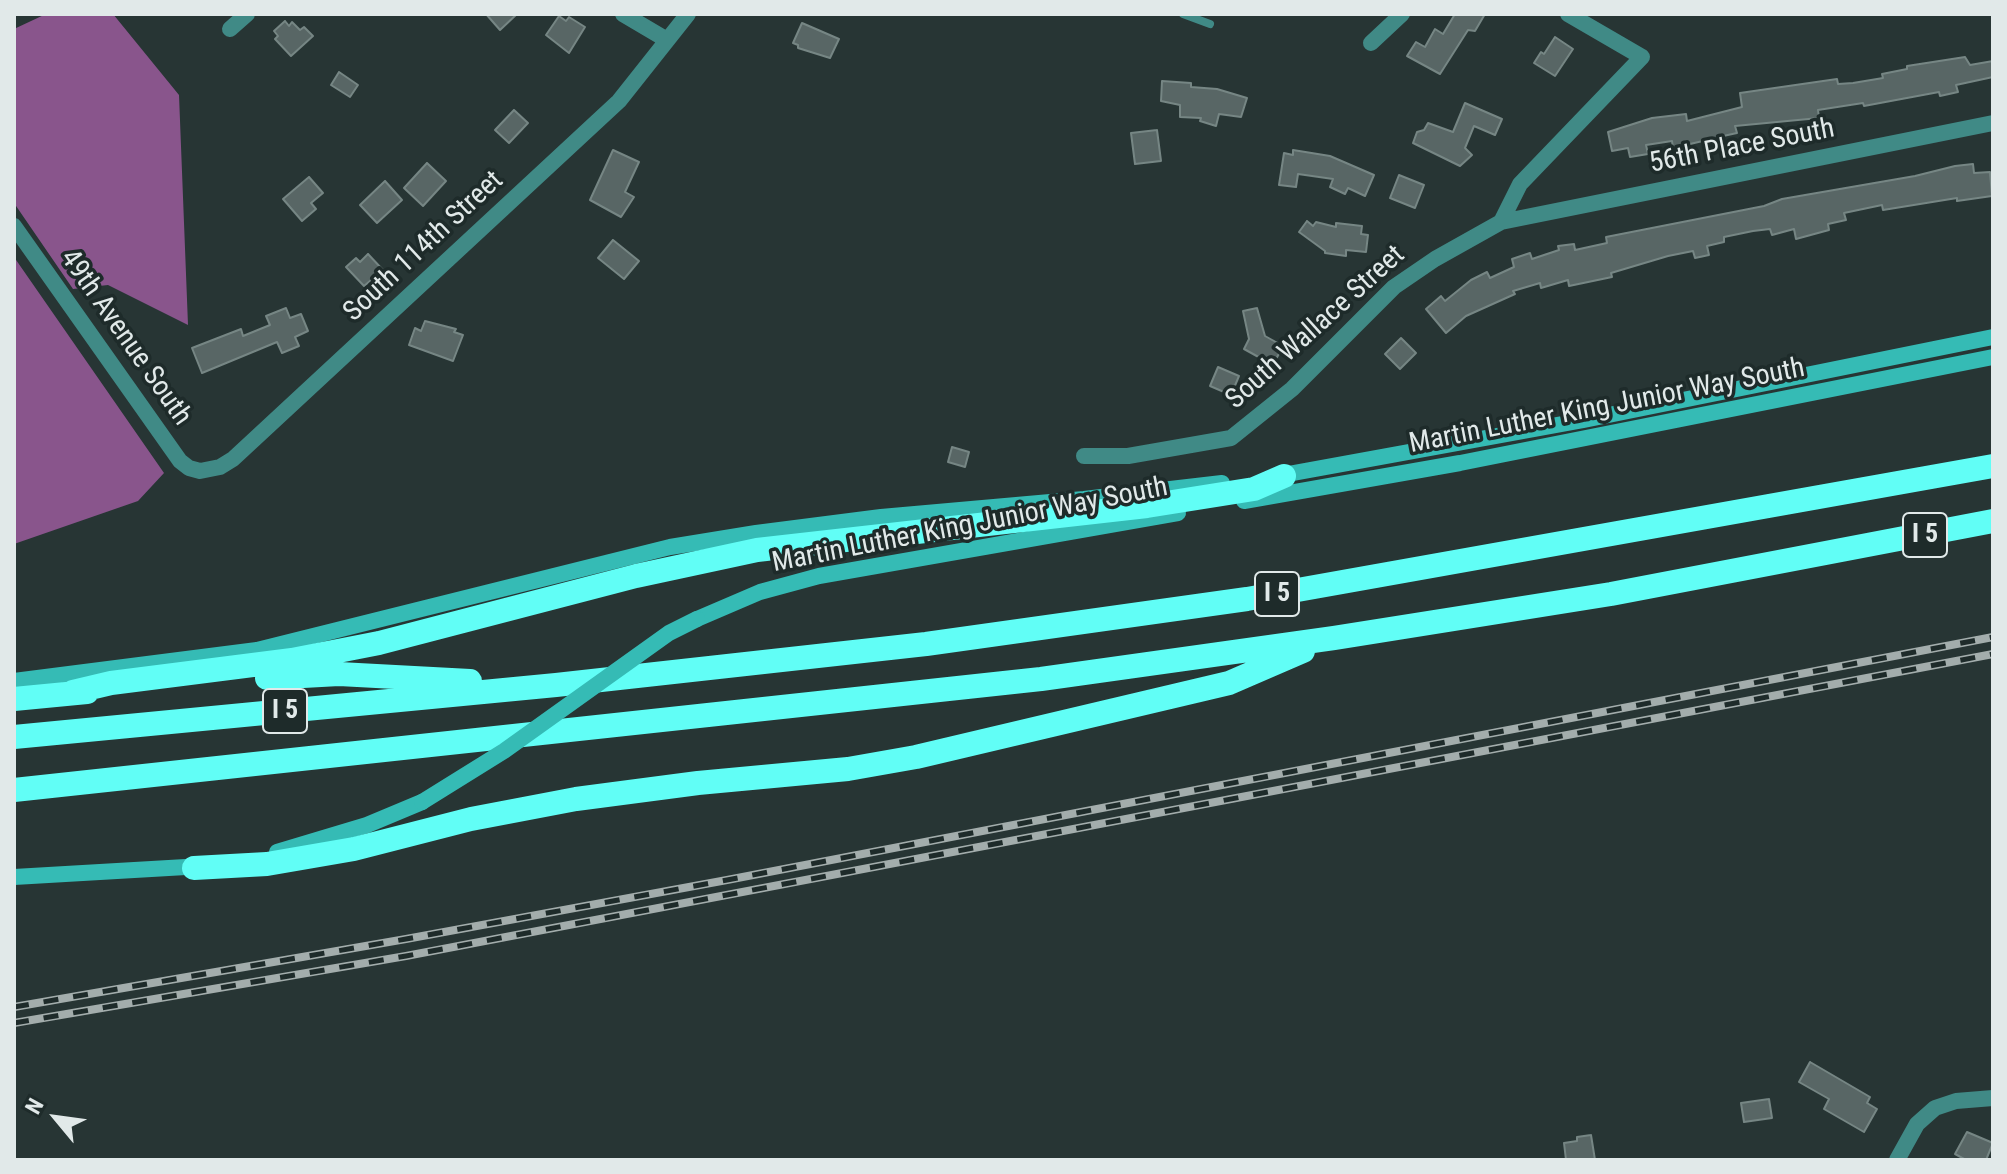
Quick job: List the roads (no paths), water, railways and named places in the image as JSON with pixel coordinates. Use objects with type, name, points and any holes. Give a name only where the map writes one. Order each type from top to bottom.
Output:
[{"type":"highway","name":"I 5","points":[[14,737],[556,685],[926,644],[1247,599],[1993,466]]},
{"type":"highway","points":[[14,699],[292,660],[379,643],[636,576],[757,550],[1147,506],[1254,489],[1284,476]]},
{"type":"highway","name":"I 5","points":[[14,790],[1041,679],[1334,638],[1611,594],[1993,521]]},
{"type":"highway","points":[[194,868],[267,864],[339,851],[471,819],[576,799],[698,783],[848,769],[916,757],[1229,683],[1334,638]]},
{"type":"highway","points":[[73,692],[112,693],[339,674],[556,685]]},
{"type":"main road","name":"Martin Luther King Junior Way South","points":[[14,681],[257,650],[670,547],[881,517],[1084,499],[1284,476],[1584,420],[1993,337]]},
{"type":"main road","name":"Martin Luther King Junior Way South","points":[[14,877],[194,868],[321,841],[367,825],[446,789],[669,633],[760,592],[819,576],[1460,463],[1993,357]]},
{"type":"street","points":[[230,29],[247,14]]},
{"type":"street","points":[[623,14],[667,40]]},
{"type":"street","name":"South 114th Street","points":[[200,471],[220,467],[233,459],[488,225],[619,101],[688,14]]},
{"type":"street","points":[[1371,43],[1402,14]]},
{"type":"street","points":[[1501,222],[1520,184],[1642,57],[1568,14]]},
{"type":"street","name":"56th Place South","points":[[1501,222],[1993,123]]},
{"type":"street","name":"South Wallace Street","points":[[1084,456],[1128,456],[1231,438],[1292,389],[1394,287],[1435,259],[1501,222]]},
{"type":"street","name":"49th Avenue South","points":[[14,226],[180,461],[200,471]]},
{"type":"street","points":[[1897,1160],[1917,1124],[1944,1103],[1993,1098]]},
{"type":"lane","points":[[1183,14],[1210,24]]},
{"type":"railway","points":[[14,1007],[727,880],[1993,637]]},
{"type":"railway","points":[[14,1023],[406,956],[1993,654]]}]
